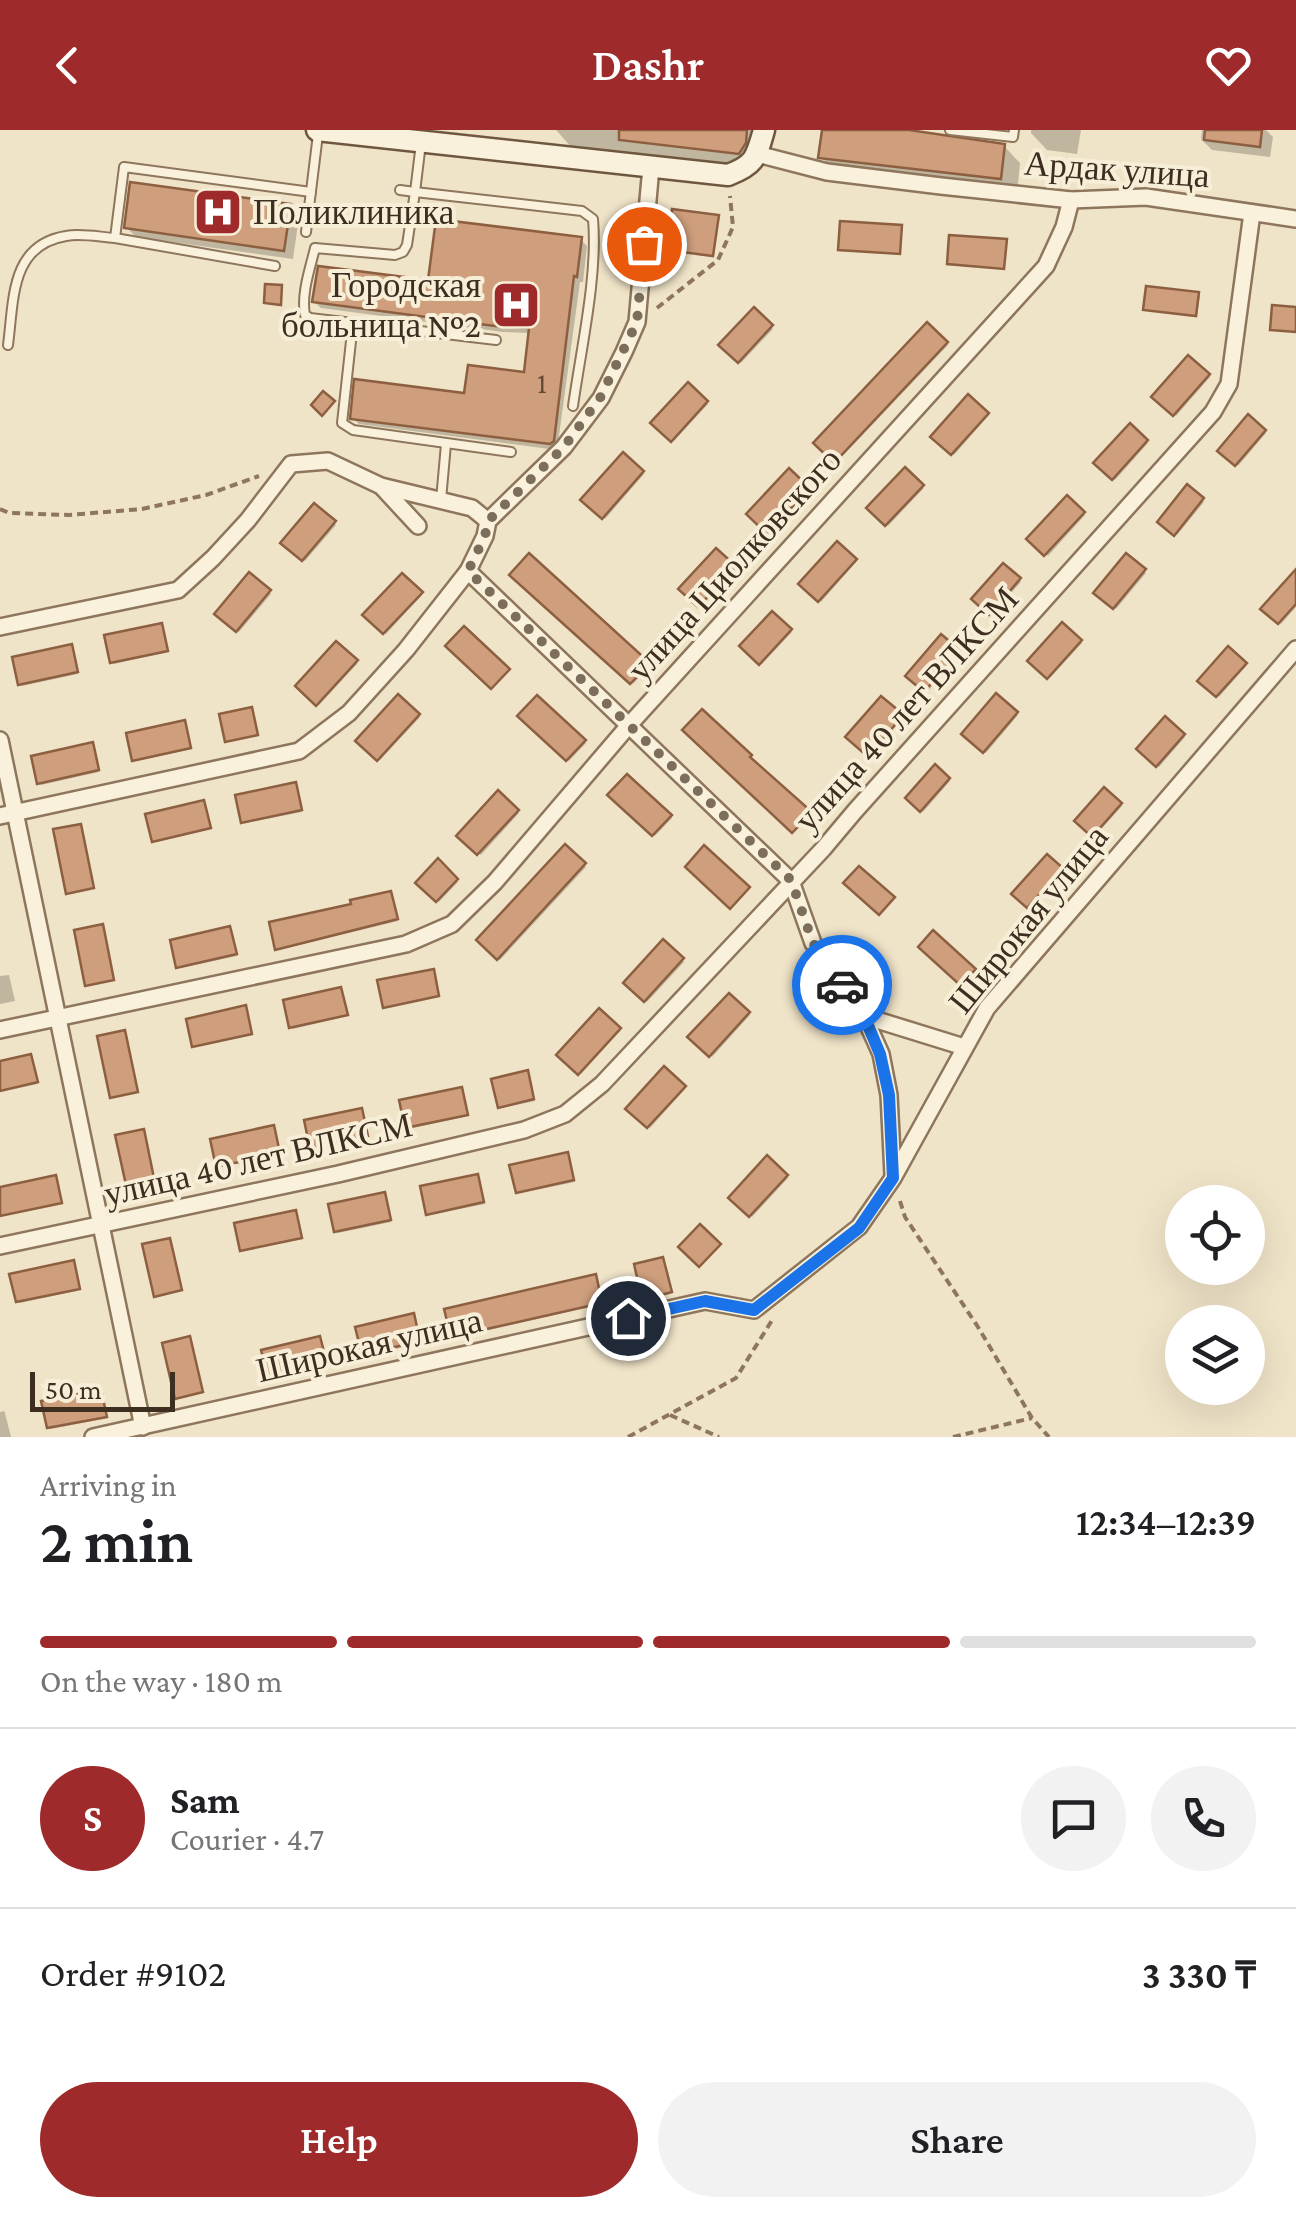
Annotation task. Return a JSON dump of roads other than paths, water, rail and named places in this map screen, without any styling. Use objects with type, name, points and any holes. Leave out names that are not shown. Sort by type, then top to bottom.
[{"type":"street","points":[[318,130],[728,175],[749,168],[764,130]]},
{"type":"street","name":"Ардак улица","points":[[757,154],[827,172],[1071,200],[1146,197],[1296,219]]},
{"type":"street","points":[[8,815],[299,751],[349,712],[406,650],[468,571],[488,521],[564,447],[600,398],[637,322],[651,166]]},
{"type":"street","name":"улица Циолковского","points":[[0,1030],[406,944],[452,924],[495,882],[630,724],[1046,266],[1064,227],[1071,200]]},
{"type":"street","name":"улица 40 лет ВЛКСМ","points":[[0,1246],[338,1174],[524,1130],[566,1114],[602,1084],[823,849],[1213,412],[1230,384],[1252,213]]},
{"type":"street","points":[[0,627],[178,590],[248,520],[292,464],[328,461],[381,486],[472,508],[488,521]]},
{"type":"street","points":[[381,486],[418,526]]},
{"type":"street","points":[[468,571],[791,880],[813,943],[864,1016],[880,1054],[889,1095],[893,1178]]},
{"type":"street","name":"Широкая улица","points":[[93,1437],[705,1301],[754,1310],[859,1228],[893,1178],[987,1008],[1296,648]]},
{"type":"street","points":[[0,740],[8,815],[57,1018],[142,1426]]},
{"type":"street","points":[[864,1016],[964,1046]]},
{"type":"lane","points":[[306,232],[318,130]]},
{"type":"lane","points":[[950,130],[1013,137],[1014,130]]},
{"type":"lane","points":[[421,143],[404,252],[395,255],[314,248],[303,310],[305,315],[496,340]]},
{"type":"lane","points":[[114,238],[124,167],[310,192]]},
{"type":"lane","points":[[400,190],[582,211],[593,219],[591,278],[573,406]]},
{"type":"lane","points":[[8,345],[18,273],[37,245],[68,236],[114,238],[275,266]]},
{"type":"lane","points":[[353,322],[342,423],[353,430],[510,452]]},
{"type":"lane","points":[[441,500],[446,444]]},
{"type":"place","name":"Поликлиника","points":[[218,212]]},
{"type":"place","name":"Городская больница №2","points":[[516,305]]}]
